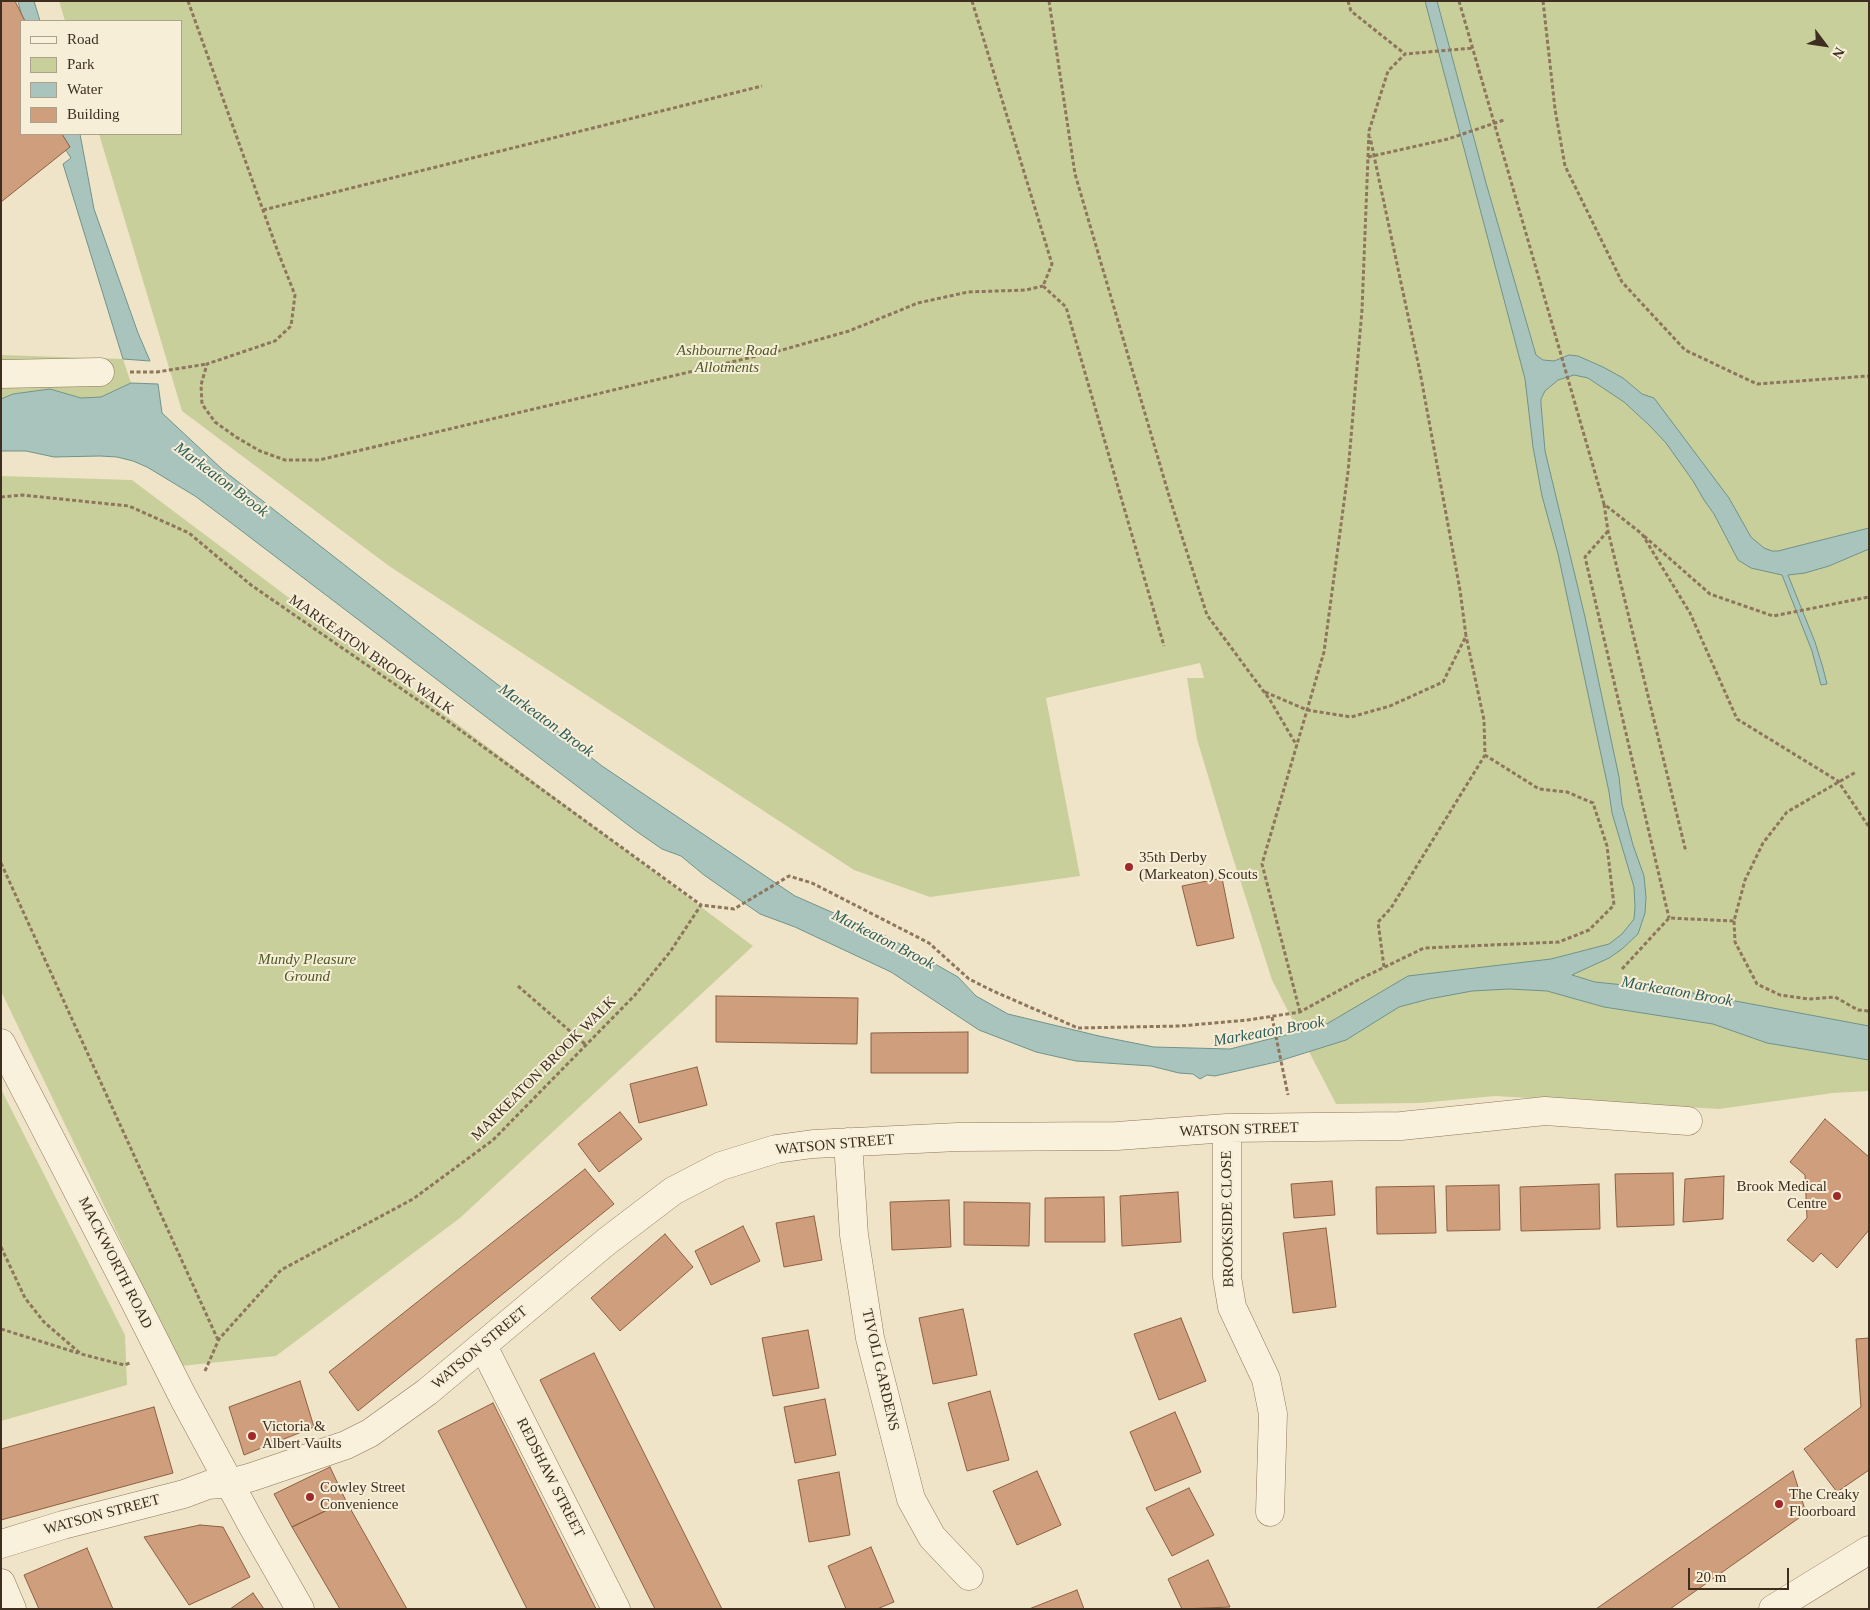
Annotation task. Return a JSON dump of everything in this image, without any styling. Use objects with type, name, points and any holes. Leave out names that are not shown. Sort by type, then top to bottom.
[{"type":"street","points":[[1,374],[100,372]]},
{"type":"street","name":"MACKWORTH ROAD","points":[[1,1043],[183,1397],[300,1609]]},
{"type":"street","name":"WATSON STREET","points":[[1,1544],[184,1494],[208,1485],[230,1483],[291,1465],[346,1445],[362,1437],[427,1392],[640,1214],[673,1191],[721,1166],[776,1149],[848,1142],[958,1137],[1117,1136],[1227,1128],[1401,1126],[1545,1111],[1688,1122]]},
{"type":"street","name":"BROOKSIDE CLOSE","points":[[1227,1128],[1227,1276],[1232,1307],[1266,1379],[1273,1414],[1270,1512]]},
{"type":"street","name":"TIVOLI GARDENS","points":[[848,1142],[854,1235],[870,1338],[911,1499],[932,1537],[969,1576]]},
{"type":"street","name":"REDSHAW STREET","points":[[483,1346],[616,1609]]},
{"type":"street","points":[[1773,1609],[1869,1550]]},
{"type":"street","points":[[1,1583],[12,1609]]},
{"type":"path","points":[[100,372],[157,372],[206,364],[275,341],[291,326],[295,295],[188,1]]},
{"type":"path","points":[[972,1],[1052,264],[1042,286]]},
{"type":"path","points":[[1049,1],[1076,174],[1172,508],[1207,615],[1265,692],[1297,746]]},
{"type":"path","points":[[1348,1],[1351,11],[1405,54]]},
{"type":"path","points":[[1459,1],[1604,504],[1608,531],[1686,852]]},
{"type":"path","points":[[1544,1],[1555,109],[1565,166],[1622,282],[1685,350],[1757,384],[1869,376]]},
{"type":"path","points":[[1300,1012],[1262,864],[1324,652],[1348,472],[1362,310],[1369,131],[1388,71],[1405,54],[1473,48]]},
{"type":"path","points":[[263,210],[762,86]]},
{"type":"path","points":[[1368,157],[1448,139],[1504,120]]},
{"type":"path","points":[[1369,131],[1424,392],[1460,590],[1466,636],[1484,720],[1485,755],[1391,908],[1378,922],[1384,968]]},
{"type":"path","points":[[206,364],[201,385],[202,404],[216,422],[236,437],[260,451],[285,460],[319,460],[782,350],[849,332],[918,303],[968,292],[1026,290],[1042,286]]},
{"type":"path","points":[[1042,286],[1066,307],[1164,646]]},
{"type":"path","name":"MARKEATON BROOK WALK","points":[[1,497],[22,495],[129,506],[190,533],[251,584],[438,714],[701,904],[734,909],[789,876],[812,882],[929,943],[970,979],[1078,1028],[1180,1026],[1272,1017],[1300,1012],[1424,948],[1559,942],[1589,930],[1614,905],[1607,846],[1592,803],[1567,792],[1539,789],[1485,755]]},
{"type":"path","points":[[1604,504],[1642,534],[1710,594],[1773,616],[1869,597]]},
{"type":"path","points":[[1608,531],[1585,557],[1669,918]]},
{"type":"path","points":[[1642,534],[1690,613],[1737,719],[1838,781],[1869,827]]},
{"type":"path","points":[[1265,692],[1307,710],[1350,717],[1390,706],[1443,682],[1466,636]]},
{"type":"path","points":[[1856,772],[1787,812],[1763,843],[1745,880],[1734,921],[1735,942],[1757,984],[1780,995],[1809,999],[1836,997],[1858,1010],[1869,1011]]},
{"type":"path","points":[[1,863],[218,1340]]},
{"type":"path","name":"MARKEATON BROOK WALK","points":[[183,1397],[198,1387],[218,1340],[281,1270],[413,1198],[493,1140],[635,995],[670,952],[701,904]]},
{"type":"path","points":[[1622,969],[1669,918],[1734,921]]},
{"type":"path","points":[[518,986],[586,1045]]},
{"type":"path","points":[[1272,1017],[1294,1128]]},
{"type":"path","points":[[1,1247],[25,1298],[44,1322],[81,1354]]},
{"type":"path","points":[[1,1329],[81,1354],[124,1365],[160,1352]]},
{"type":"green space","name":"Ashbourne Road Allotments","points":[[59,1],[1869,1],[1869,1091],[1833,1093],[1719,1109],[1495,1096],[1420,1103],[1336,1104],[1272,980],[1226,836],[1197,739],[1187,678],[1204,678],[1200,663],[1046,698],[1080,876],[930,897],[854,870],[389,566],[182,411],[99,135],[182,135],[182,20],[65,20]]},
{"type":"green space","points":[[1,355],[123,359],[131,383],[101,397],[81,398],[50,389],[13,394],[1,399]]},
{"type":"green space","name":"Mundy Pleasure Ground","points":[[1,476],[132,480],[753,946],[460,1218],[276,1356],[181,1366],[1,991]]},
{"type":"green space","points":[[1,1089],[125,1335],[127,1385],[1,1421]]},
{"type":"water","points":[[18,1],[34,1],[40,20],[23,20]]},
{"type":"water","name":"Markeaton Brook","points":[[1425,1],[1437,1],[1486,183],[1536,355],[1543,360],[1554,361],[1569,355],[1578,356],[1623,378],[1642,394],[1654,398],[1729,498],[1751,537],[1764,548],[1778,551],[1869,528],[1869,549],[1829,566],[1805,573],[1788,575],[1815,642],[1823,668],[1827,684],[1821,685],[1812,651],[1782,575],[1751,568],[1738,560],[1714,514],[1666,443],[1624,402],[1588,378],[1574,375],[1558,380],[1545,391],[1541,404],[1545,451],[1585,617],[1619,777],[1622,804],[1644,876],[1646,897],[1645,913],[1638,934],[1609,958],[1572,975],[1595,982],[1682,991],[1869,1026],[1869,1060],[1767,1043],[1713,1024],[1604,1007],[1547,991],[1509,989],[1472,991],[1399,1007],[1346,1040],[1276,1062],[1215,1076],[1207,1075],[1200,1079],[1193,1074],[1179,1073],[1151,1066],[1076,1061],[1036,1052],[979,1030],[891,972],[795,927],[760,914],[704,875],[681,856],[662,849],[636,831],[226,519],[195,496],[147,467],[117,457],[54,457],[26,451],[1,451],[1,399],[13,394],[50,389],[81,398],[101,397],[131,383],[158,384],[162,413],[223,470],[602,766],[795,896],[884,935],[958,977],[976,996],[1008,1014],[1154,1047],[1230,1049],[1325,1025],[1408,976],[1551,959],[1609,944],[1622,934],[1634,919],[1634,887],[1612,813],[1558,554],[1542,496],[1533,447],[1525,379]]},
{"type":"water","points":[[58,135],[80,135],[94,209],[138,333],[150,361],[123,359],[63,164],[71,158],[59,140]]},
{"type":"building","points":[[1,1],[15,1],[24,20],[20,20],[20,135],[63,135],[70,147],[1,202]]},
{"type":"building","points":[[1222,878],[1234,938],[1197,946],[1182,886]]},
{"type":"building","points":[[716,996],[858,998],[857,1044],[716,1042]]},
{"type":"building","points":[[968,1032],[968,1073],[871,1073],[871,1033]]},
{"type":"building","points":[[697,1067],[707,1105],[639,1123],[630,1084]]},
{"type":"building","points":[[620,1112],[642,1139],[599,1172],[578,1144]]},
{"type":"building","name":"Brook Medical Centre","points":[[1825,1119],[1869,1157],[1869,1230],[1837,1268],[1821,1253],[1813,1262],[1787,1240],[1807,1218],[1805,1175],[1790,1162]]},
{"type":"building","points":[[585,1169],[614,1204],[358,1411],[329,1372]]},
{"type":"building","points":[[1673,1173],[1674,1225],[1617,1227],[1615,1174]]},
{"type":"building","points":[[1724,1176],[1723,1219],[1683,1222],[1685,1179]]},
{"type":"building","points":[[1332,1181],[1335,1215],[1294,1218],[1291,1184]]},
{"type":"building","points":[[1599,1184],[1600,1229],[1521,1231],[1520,1187]]},
{"type":"building","points":[[1499,1185],[1500,1230],[1447,1231],[1446,1186]]},
{"type":"building","points":[[1434,1186],[1436,1233],[1377,1234],[1376,1187]]},
{"type":"building","points":[[1178,1192],[1181,1242],[1122,1246],[1120,1196]]},
{"type":"building","points":[[1104,1197],[1105,1242],[1045,1242],[1045,1198]]},
{"type":"building","points":[[949,1200],[951,1247],[892,1250],[890,1202]]},
{"type":"building","points":[[964,1202],[1030,1203],[1029,1246],[964,1245]]},
{"type":"building","points":[[814,1216],[822,1260],[784,1267],[776,1223]]},
{"type":"building","points":[[743,1226],[760,1261],[711,1285],[695,1251]]},
{"type":"building","points":[[1326,1228],[1336,1307],[1293,1313],[1283,1233]]},
{"type":"building","points":[[665,1234],[693,1267],[620,1331],[591,1298]]},
{"type":"building","points":[[963,1309],[977,1375],[933,1384],[919,1318]]},
{"type":"building","points":[[1181,1318],[1206,1381],[1159,1400],[1134,1334]]},
{"type":"building","points":[[808,1330],[819,1388],[773,1396],[762,1338]]},
{"type":"building","points":[[1869,1338],[1869,1470],[1837,1492],[1804,1449],[1861,1407],[1856,1339]]},
{"type":"building","points":[[594,1353],[722,1609],[655,1609],[540,1380]]},
{"type":"building","points":[[300,1381],[314,1427],[244,1455],[229,1407]]},
{"type":"building","points":[[990,1391],[1009,1460],[967,1471],[948,1403]]},
{"type":"building","points":[[825,1399],[836,1455],[795,1463],[784,1407]]},
{"type":"building","points":[[493,1403],[596,1609],[527,1609],[438,1431]]},
{"type":"building","points":[[154,1407],[173,1473],[1,1520],[1,1449]]},
{"type":"building","points":[[1175,1412],[1201,1472],[1155,1491],[1130,1432]]},
{"type":"building","name":"Cowley Street Convenience","points":[[330,1467],[346,1501],[292,1527],[274,1494]]},
{"type":"building","points":[[1037,1471],[1061,1525],[1017,1545],[993,1491]]},
{"type":"building","points":[[1793,1471],[1806,1513],[1670,1609],[1596,1609]]},
{"type":"building","points":[[839,1472],[850,1535],[809,1542],[798,1480]]},
{"type":"building","points":[[1189,1488],[1214,1535],[1172,1556],[1146,1508]]},
{"type":"building","points":[[346,1501],[407,1609],[340,1609],[292,1527]]},
{"type":"building","points":[[200,1525],[223,1527],[250,1577],[189,1605],[144,1537]]},
{"type":"building","points":[[871,1547],[894,1602],[877,1609],[846,1609],[828,1566]]},
{"type":"building","points":[[87,1548],[113,1609],[39,1609],[24,1575]]},
{"type":"building","points":[[1208,1560],[1230,1607],[1182,1609],[1168,1579]]},
{"type":"building","points":[[1077,1590],[1084,1609],[1029,1609]]},
{"type":"building","points":[[253,1593],[264,1609],[230,1609]]},
{"type":"place","name":"35th Derby (Markeaton) Scouts","points":[[1129,867]]},
{"type":"place","name":"Brook Medical Centre","points":[[1837,1196]]},
{"type":"place","name":"Victoria & Albert Vaults","points":[[252,1436]]},
{"type":"place","name":"Cowley Street Convenience","points":[[310,1497]]},
{"type":"place","name":"The Creaky Floorboard","points":[[1779,1504]]}]
